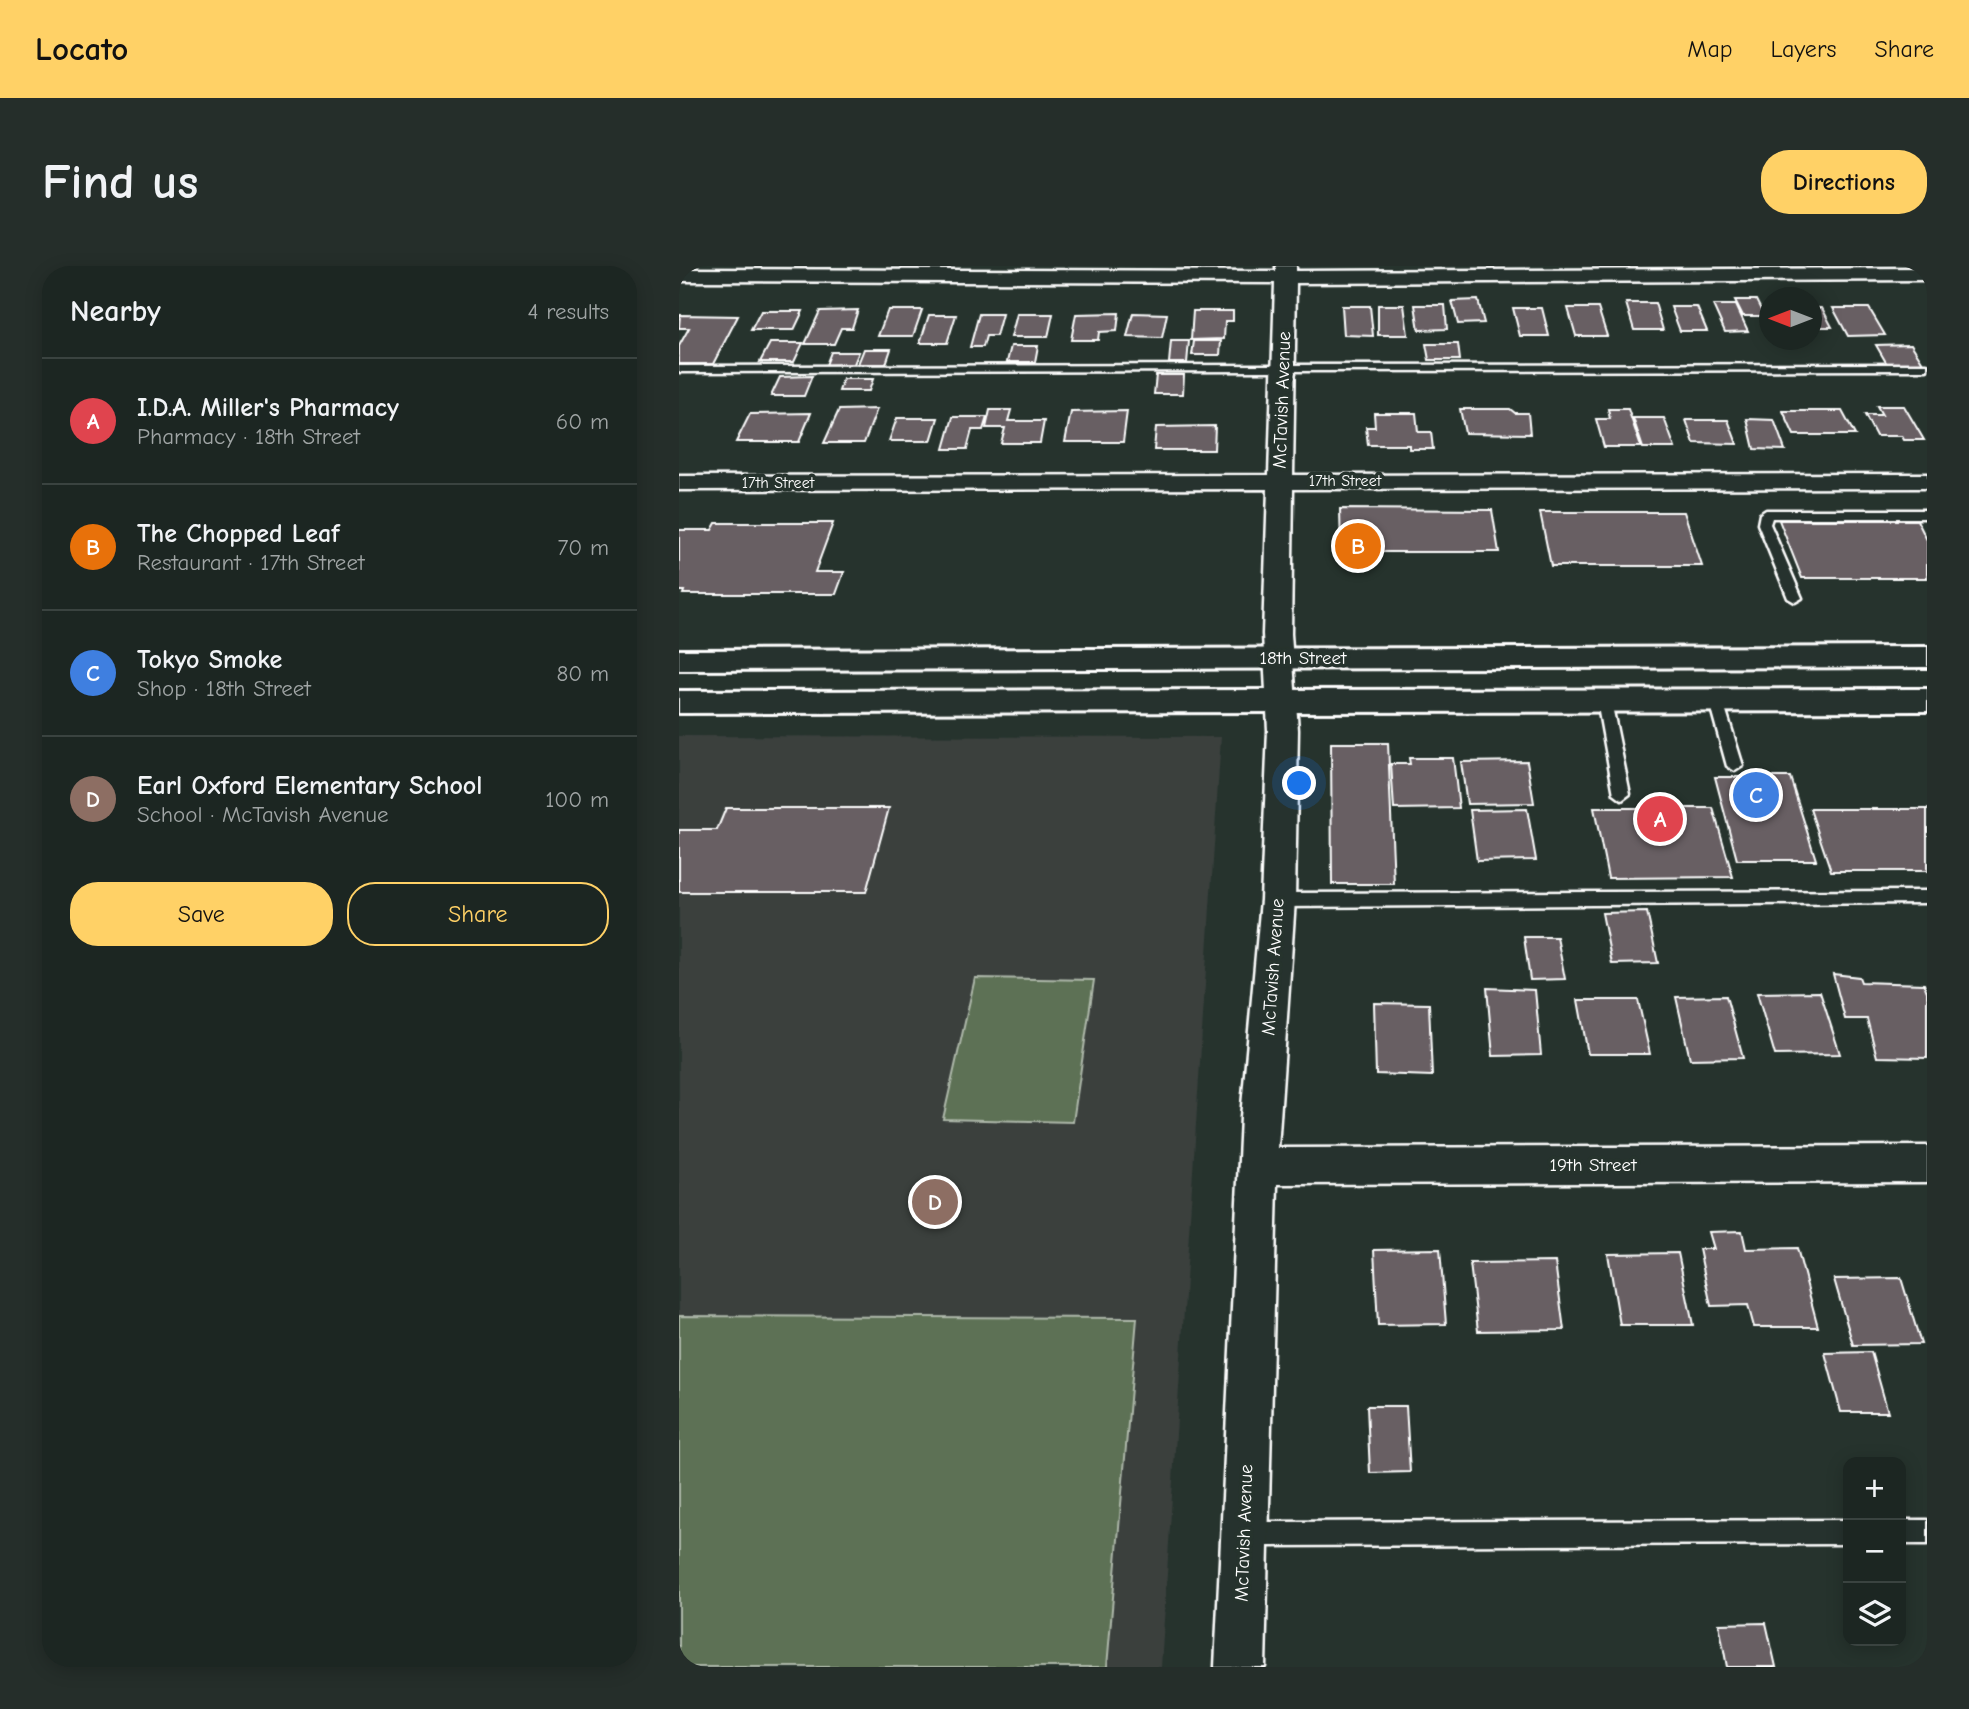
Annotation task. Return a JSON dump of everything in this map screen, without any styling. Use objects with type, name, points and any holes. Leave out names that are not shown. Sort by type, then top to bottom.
[{"type":"main road","points":[[679,644],[785,660]]},
{"type":"main road","name":"18th Street","points":[[679,660],[1927,657]]},
{"type":"main road","points":[[679,702],[1927,700]]},
{"type":"main road","points":[[679,718],[768,702]]},
{"type":"street","points":[[679,275],[1286,272],[1921,276]]},
{"type":"street","name":"McTavish Avenue","points":[[1240,1667],[1259,1166],[1278,900],[1282,702],[1277,634],[1286,272]]},
{"type":"street","name":"17th Street","points":[[679,484],[1927,481]]},
{"type":"street","name":"19th Street","points":[[1259,1166],[1927,1164]]},
{"type":"lane","points":[[679,369],[1927,367]]},
{"type":"lane","points":[[1795,598],[1764,524],[1766,514],[1927,514]]},
{"type":"lane","points":[[1604,701],[1622,794]]},
{"type":"lane","points":[[1716,701],[1735,766]]},
{"type":"lane","points":[[1278,900],[1927,897]]},
{"type":"lane","points":[[1243,1534],[1843,1532]]},
{"type":"lane","points":[[1906,1532],[1927,1532]]},
{"type":"shaded area","points":[[679,736],[1221,737],[1161,1667],[679,1667]]},
{"type":"green space","points":[[975,978],[1094,980],[1073,1122],[943,1119]]},
{"type":"green space","points":[[679,1316],[1137,1318],[1107,1667],[679,1667]]},
{"type":"building","points":[[1478,300],[1484,323],[1458,324],[1452,301]]},
{"type":"building","points":[[1735,300],[1756,300],[1759,316],[1743,316]]},
{"type":"building","points":[[1626,303],[1655,303],[1663,330],[1634,330]]},
{"type":"building","points":[[1378,305],[1404,305],[1408,335],[1378,335]]},
{"type":"building","points":[[1415,305],[1445,305],[1447,329],[1419,330]]},
{"type":"building","points":[[1713,305],[1736,305],[1748,331],[1725,332]]},
{"type":"building","points":[[1342,306],[1370,306],[1373,336],[1344,335]]},
{"type":"building","points":[[1671,307],[1697,307],[1707,331],[1680,331]]},
{"type":"building","points":[[1513,308],[1542,308],[1549,336],[1520,336]]},
{"type":"building","points":[[1568,308],[1598,308],[1607,336],[1576,336]]},
{"type":"building","points":[[1822,308],[1832,327],[1822,327]]},
{"type":"building","points":[[1833,308],[1869,308],[1885,335],[1848,336]]},
{"type":"building","points":[[858,310],[852,328],[841,328],[834,344],[805,344],[820,311]]},
{"type":"building","points":[[888,310],[922,310],[913,336],[878,336]]},
{"type":"building","points":[[761,311],[803,311],[794,330],[751,330]]},
{"type":"building","points":[[1193,311],[1233,311],[1233,321],[1225,321],[1224,339],[1191,340]]},
{"type":"building","points":[[1119,313],[1117,331],[1099,332],[1098,340],[1071,340],[1076,314]]},
{"type":"building","points":[[1133,313],[1167,314],[1162,338],[1127,337]]},
{"type":"building","points":[[979,314],[1002,314],[996,336],[986,336],[983,347],[970,347]]},
{"type":"building","points":[[1017,314],[1053,314],[1048,337],[1011,337]]},
{"type":"building","points":[[680,315],[738,316],[713,364],[679,364],[679,346],[689,328],[679,328]]},
{"type":"building","points":[[929,315],[956,315],[947,343],[920,343]]},
{"type":"building","points":[[1171,341],[1189,341],[1187,363],[1169,363]]},
{"type":"building","points":[[1194,341],[1221,341],[1220,355],[1192,355]]},
{"type":"building","points":[[770,343],[803,343],[794,362],[760,362]]},
{"type":"building","points":[[1426,344],[1458,344],[1460,360],[1429,360]]},
{"type":"building","points":[[1911,344],[1923,363],[1887,364],[1876,345]]},
{"type":"building","points":[[1011,346],[1038,346],[1035,362],[1007,362]]},
{"type":"building","points":[[864,349],[891,349],[886,364],[858,364]]},
{"type":"building","points":[[831,352],[859,352],[854,364],[826,365]]},
{"type":"building","points":[[1156,375],[1184,375],[1183,394],[1154,394]]},
{"type":"building","points":[[812,376],[804,396],[771,396],[780,377]]},
{"type":"building","points":[[843,379],[873,379],[869,391],[839,391]]},
{"type":"building","points":[[1877,406],[1904,406],[1924,440],[1904,440],[1902,436],[1876,436],[1865,415],[1882,415]]},
{"type":"building","points":[[877,409],[864,443],[824,443],[839,410]]},
{"type":"building","points":[[1460,409],[1510,409],[1515,413],[1528,413],[1530,434],[1465,433]]},
{"type":"building","points":[[1608,409],[1628,409],[1641,447],[1604,447],[1596,419],[1610,419]]},
{"type":"building","points":[[990,410],[1011,410],[1008,421],[1044,421],[1040,443],[1001,443],[1005,428],[986,428]]},
{"type":"building","points":[[1127,411],[1123,442],[1065,442],[1071,412]]},
{"type":"building","points":[[1783,411],[1842,411],[1855,435],[1794,435]]},
{"type":"building","points":[[811,413],[799,442],[736,442],[750,414]]},
{"type":"building","points":[[1374,413],[1416,413],[1418,432],[1431,432],[1433,449],[1409,449],[1409,445],[1368,445],[1366,427],[1375,427]]},
{"type":"building","points":[[953,417],[987,417],[983,430],[972,430],[967,449],[944,449]]},
{"type":"building","points":[[897,418],[938,418],[931,441],[889,441]]},
{"type":"building","points":[[1633,418],[1664,418],[1675,448],[1643,448]]},
{"type":"building","points":[[1747,419],[1774,420],[1785,450],[1754,449]]},
{"type":"building","points":[[1686,420],[1728,420],[1737,444],[1694,443]]},
{"type":"building","points":[[1215,426],[1214,450],[1154,450],[1156,427]]},
{"type":"building","points":[[1340,509],[1492,510],[1499,552],[1341,552]]},
{"type":"building","points":[[1540,512],[1684,512],[1702,566],[1551,566]]},
{"type":"building","points":[[1779,520],[1917,520],[1927,540],[1927,578],[1802,578]]},
{"type":"building","points":[[716,523],[833,523],[815,572],[844,572],[836,594],[683,594],[684,591],[679,591],[679,530],[712,530]]},
{"type":"building","points":[[1331,743],[1388,743],[1394,884],[1332,884]]},
{"type":"building","points":[[1409,758],[1453,758],[1459,808],[1394,809],[1391,764],[1410,764]]},
{"type":"building","points":[[1527,761],[1534,803],[1467,804],[1461,762]]},
{"type":"building","points":[[1715,777],[1790,777],[1816,860],[1737,860]]},
{"type":"building","points":[[726,808],[889,808],[866,892],[679,892],[679,830],[717,830]]},
{"type":"building","points":[[1594,808],[1713,808],[1733,877],[1608,878]]},
{"type":"building","points":[[1527,809],[1536,860],[1477,861],[1470,810]]},
{"type":"building","points":[[1810,809],[1927,809],[1927,871],[1831,871]]},
{"type":"building","points":[[1647,912],[1658,963],[1612,964],[1602,913]]},
{"type":"building","points":[[1524,937],[1557,937],[1565,979],[1530,980]]},
{"type":"building","points":[[1833,974],[1859,977],[1861,982],[1924,984],[1927,992],[1927,1058],[1877,1057],[1867,1019],[1845,1019]]},
{"type":"building","points":[[1487,988],[1535,990],[1541,1055],[1493,1056]]},
{"type":"building","points":[[1820,992],[1840,1054],[1775,1055],[1757,993]]},
{"type":"building","points":[[1726,996],[1743,1058],[1690,1059],[1676,997]]},
{"type":"building","points":[[1578,1000],[1638,1000],[1650,1054],[1588,1054]]},
{"type":"building","points":[[1374,1003],[1429,1004],[1432,1076],[1376,1074]]},
{"type":"building","points":[[1742,1231],[1746,1249],[1797,1248],[1818,1327],[1754,1327],[1748,1305],[1711,1306],[1699,1249],[1714,1249],[1709,1232]]},
{"type":"building","points":[[1440,1249],[1446,1324],[1378,1325],[1374,1250]]},
{"type":"building","points":[[1678,1253],[1693,1325],[1620,1325],[1608,1254]]},
{"type":"building","points":[[1555,1262],[1564,1330],[1478,1331],[1470,1263]]},
{"type":"building","points":[[1901,1278],[1921,1344],[1853,1345],[1834,1279]]},
{"type":"building","points":[[1871,1352],[1888,1412],[1841,1412],[1825,1353]]},
{"type":"building","points":[[1367,1406],[1406,1406],[1410,1472],[1370,1473]]},
{"type":"building","points":[[1766,1623],[1776,1667],[1727,1667],[1719,1624]]},
{"type":"place","name":"The Chopped Leaf","points":[[1358,546]]},
{"type":"place","name":"Tokyo Smoke","points":[[1756,795]]},
{"type":"place","name":"I.D.A. Miller's Pharmacy","points":[[1660,819]]},
{"type":"place","name":"Earl Oxford Elementary School","points":[[935,1202]]}]
